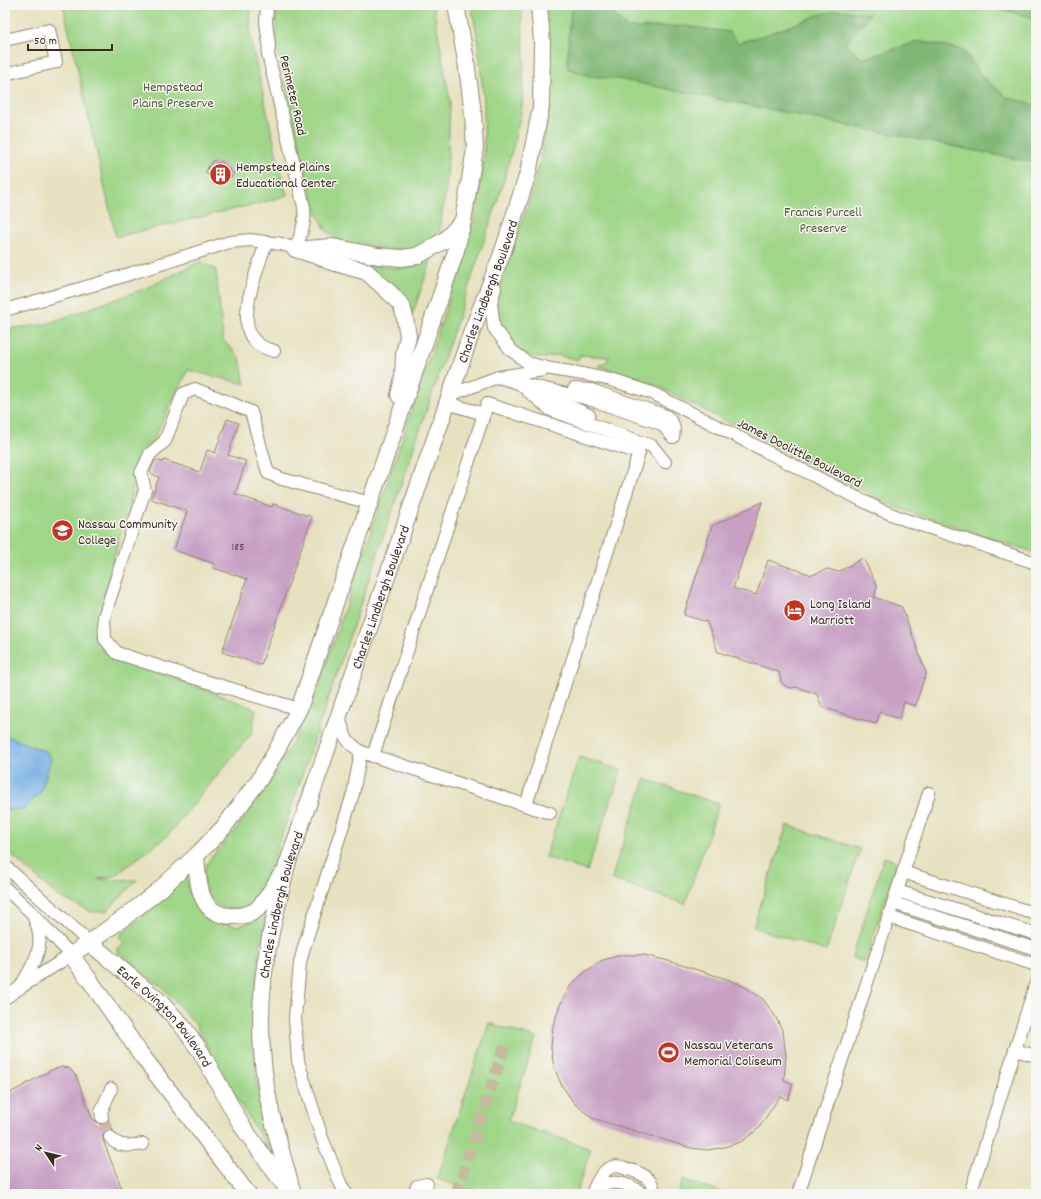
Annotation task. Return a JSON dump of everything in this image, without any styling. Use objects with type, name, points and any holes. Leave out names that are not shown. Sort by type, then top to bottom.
[{"type":"main road","points":[[248,1194],[140,1054],[71,955],[90,943],[158,891],[196,856],[223,828],[259,780],[299,709],[456,254],[475,149],[473,113],[456,5]]},
{"type":"main road","name":"Charles Lindbergh Boulevard","points":[[292,1194],[266,1087],[261,1037],[264,973],[270,937],[288,865],[475,324],[503,251],[528,173],[541,107],[542,42],[539,5]]},
{"type":"main road","points":[[296,249],[333,247],[378,256],[402,258],[417,256],[440,244],[463,221]]},
{"type":"main road","points":[[296,249],[329,261],[367,272],[402,306],[408,336],[404,354],[402,378],[394,413],[390,445]]},
{"type":"main road","points":[[196,856],[199,886],[202,898],[209,907],[218,913],[228,916],[242,916],[256,910],[288,865]]},
{"type":"main road","name":"Earle Ovington Boulevard","points":[[90,943],[158,1000],[181,1024],[201,1052],[242,1126],[292,1194]]},
{"type":"street","name":"Perimeter Road","points":[[267,5],[266,22],[269,46],[268,54],[301,191],[296,249]]},
{"type":"street","points":[[5,40],[49,30],[56,62],[5,74]]},
{"type":"street","points":[[5,310],[107,281],[230,242],[250,240],[282,244],[296,249]]},
{"type":"street","points":[[266,242],[247,304],[246,324],[251,336],[256,342],[263,347],[274,351]]},
{"type":"street","name":"James Doolittle Boulevard","points":[[503,251],[491,303],[494,328],[511,350],[528,363],[551,369],[611,380],[652,394],[881,510],[906,520],[1036,563]]},
{"type":"street","name":"James Doolittle Boulevard","points":[[449,399],[498,377],[551,369]]},
{"type":"street","points":[[498,377],[659,431],[669,450]]},
{"type":"street","points":[[519,383],[591,390],[666,416],[672,422],[674,428],[669,450]]},
{"type":"street","points":[[519,383],[551,410],[652,446],[669,450]]},
{"type":"street","points":[[299,709],[117,653],[105,639],[104,617],[145,490],[141,473],[150,454],[165,441],[183,394],[195,389],[251,412],[268,473],[282,479],[370,502]]},
{"type":"street","points":[[449,399],[484,414]]},
{"type":"street","points":[[373,756],[487,404],[639,453],[526,805]]},
{"type":"street","points":[[338,718],[346,738],[361,752],[550,813]]},
{"type":"street","points":[[347,1194],[341,1185],[322,1138],[300,1067],[295,1018],[300,963],[353,794],[361,752]]},
{"type":"street","points":[[798,1194],[929,793]]},
{"type":"street","name":"Earle Ovington Boulevard","points":[[5,866],[90,943]]},
{"type":"street","points":[[903,872],[1036,914]]},
{"type":"street","points":[[5,888],[32,913],[71,955],[5,998]]},
{"type":"street","points":[[893,904],[1036,934]]},
{"type":"street","points":[[893,904],[1036,942]]},
{"type":"street","points":[[893,904],[1036,949]]},
{"type":"street","points":[[893,904],[1036,957]]},
{"type":"street","points":[[893,904],[1036,965]]},
{"type":"street","points":[[21,987],[35,963],[39,950],[40,936],[32,913]]},
{"type":"street","points":[[970,1194],[1036,986]]},
{"type":"street","points":[[1015,1050],[1036,1056]]},
{"type":"street","points":[[102,1117],[101,1112],[111,1089]]},
{"type":"street","points":[[110,1137],[112,1141],[119,1144],[129,1146],[143,1144]]},
{"type":"street","points":[[592,1194],[604,1173],[617,1166],[632,1170],[645,1176],[651,1181],[654,1194]]},
{"type":"street","points":[[592,1194],[601,1186],[615,1183],[630,1186],[642,1194]]},
{"type":"street","points":[[414,1194],[417,1186],[427,1184]]},
{"type":"green space","name":"Hempstead Plains Preserve","points":[[63,5],[251,5],[250,36],[287,195],[269,201],[116,237]]},
{"type":"green space","points":[[275,5],[433,5],[450,102],[447,182],[439,232],[432,244],[416,252],[352,246],[338,240],[326,230],[315,210],[278,54]]},
{"type":"green space","points":[[471,5],[521,5],[524,56],[522,107],[513,147],[502,187],[474,271],[263,890],[258,897],[246,907],[237,909],[224,908],[213,902],[206,892],[204,886],[204,870],[212,856],[227,841],[239,825],[281,763],[297,734],[318,688],[463,258],[475,213],[484,163],[484,100],[477,34]]},
{"type":"green space","name":"Francis Purcell Preserve","points":[[544,5],[1036,5],[1036,553],[895,507],[659,387],[598,366],[606,362],[609,357],[579,355],[580,357],[578,360],[557,355],[545,358],[531,356],[519,351],[497,324],[503,314],[497,311],[495,300],[528,204],[539,166],[545,132],[549,91]]},
{"type":"green space","points":[[571,5],[605,5],[628,28],[685,26],[729,32],[738,43],[777,31],[818,15],[839,10],[870,14],[845,44],[862,59],[920,41],[964,50],[980,75],[1007,97],[1036,105],[1036,163],[618,79],[589,76],[567,68]]},
{"type":"green space","points":[[994,5],[1036,5],[1036,19],[1001,9]]},
{"type":"green space","points":[[432,258],[410,321],[357,262],[394,268],[412,267]]},
{"type":"green space","points":[[201,261],[216,270],[223,340],[240,358],[245,384],[188,370],[138,470],[105,591],[102,651],[256,709],[252,733],[168,835],[116,875],[98,879],[137,880],[107,911],[92,912],[57,896],[5,849],[5,343],[10,336],[12,328],[43,325],[147,288]]},
{"type":"green space","points":[[579,757],[621,770],[587,871],[545,857]]},
{"type":"green space","points":[[645,779],[719,804],[685,904],[611,879]]},
{"type":"green space","points":[[787,825],[860,849],[826,951],[753,927]]},
{"type":"green space","points":[[884,857],[898,862],[865,962],[852,958]]},
{"type":"green space","points":[[187,873],[189,893],[199,910],[215,921],[238,926],[257,920],[269,907],[260,946],[253,1010],[257,1083],[273,1153],[267,1147],[221,1073],[194,1022],[164,989],[116,950],[124,944],[119,936],[155,907]]},
{"type":"green space","points":[[489,1023],[536,1038],[508,1121],[591,1149],[576,1194],[481,1194],[437,1179]]},
{"type":"green space","points":[[683,1180],[727,1194],[678,1194]]},
{"type":"water","points":[[5,735],[47,752],[51,759],[41,792],[25,809],[5,810]]},
{"type":"building","name":"Hempstead Plains Educational Center","points":[[214,160],[218,164],[221,161],[234,174],[226,182],[223,179],[218,184],[205,172]]},
{"type":"building","points":[[227,419],[239,423],[228,455],[246,461],[235,494],[272,507],[273,504],[312,517],[261,665],[222,652],[247,579],[214,568],[215,564],[174,550],[187,511],[151,499],[159,477],[152,474],[150,471],[155,461],[157,460],[163,462],[164,460],[200,472],[207,450],[215,453]]},
{"type":"building","name":"Long Island Marriott","points":[[762,502],[733,588],[756,595],[768,560],[812,575],[828,569],[838,572],[863,558],[877,586],[874,597],[902,607],[926,673],[915,706],[904,702],[899,719],[880,712],[876,724],[822,707],[817,694],[796,687],[791,688],[785,686],[781,681],[779,672],[718,652],[707,622],[684,615],[712,526]]},
{"type":"building","name":"Nassau Veterans Memorial Coliseum","points":[[622,955],[644,955],[730,980],[747,988],[763,999],[775,1016],[783,1032],[786,1056],[784,1080],[793,1084],[788,1100],[780,1096],[758,1129],[741,1142],[721,1148],[707,1150],[691,1148],[592,1118],[574,1103],[562,1086],[554,1067],[551,1048],[553,1026],[560,1005],[571,985],[585,972],[603,960]]},
{"type":"building","points":[[62,1067],[69,1068],[76,1076],[93,1120],[99,1124],[103,1124],[107,1123],[109,1120],[113,1130],[105,1132],[103,1135],[103,1140],[124,1194],[19,1194],[10,1191],[8,1183],[5,1182],[5,1096],[51,1070]]},
{"type":"tunnel","points":[[456,1194],[505,1045]]},
{"type":"tunnel","points":[[102,1117],[110,1137]]},
{"type":"place","name":"Hempstead Plains Educational Center","points":[[221,174]]},
{"type":"place","name":"Nassau Community College","points":[[63,531]]},
{"type":"place","name":"Long Island Marriott","points":[[794,611]]},
{"type":"place","name":"Nassau Veterans Memorial Coliseum","points":[[669,1052]]}]
